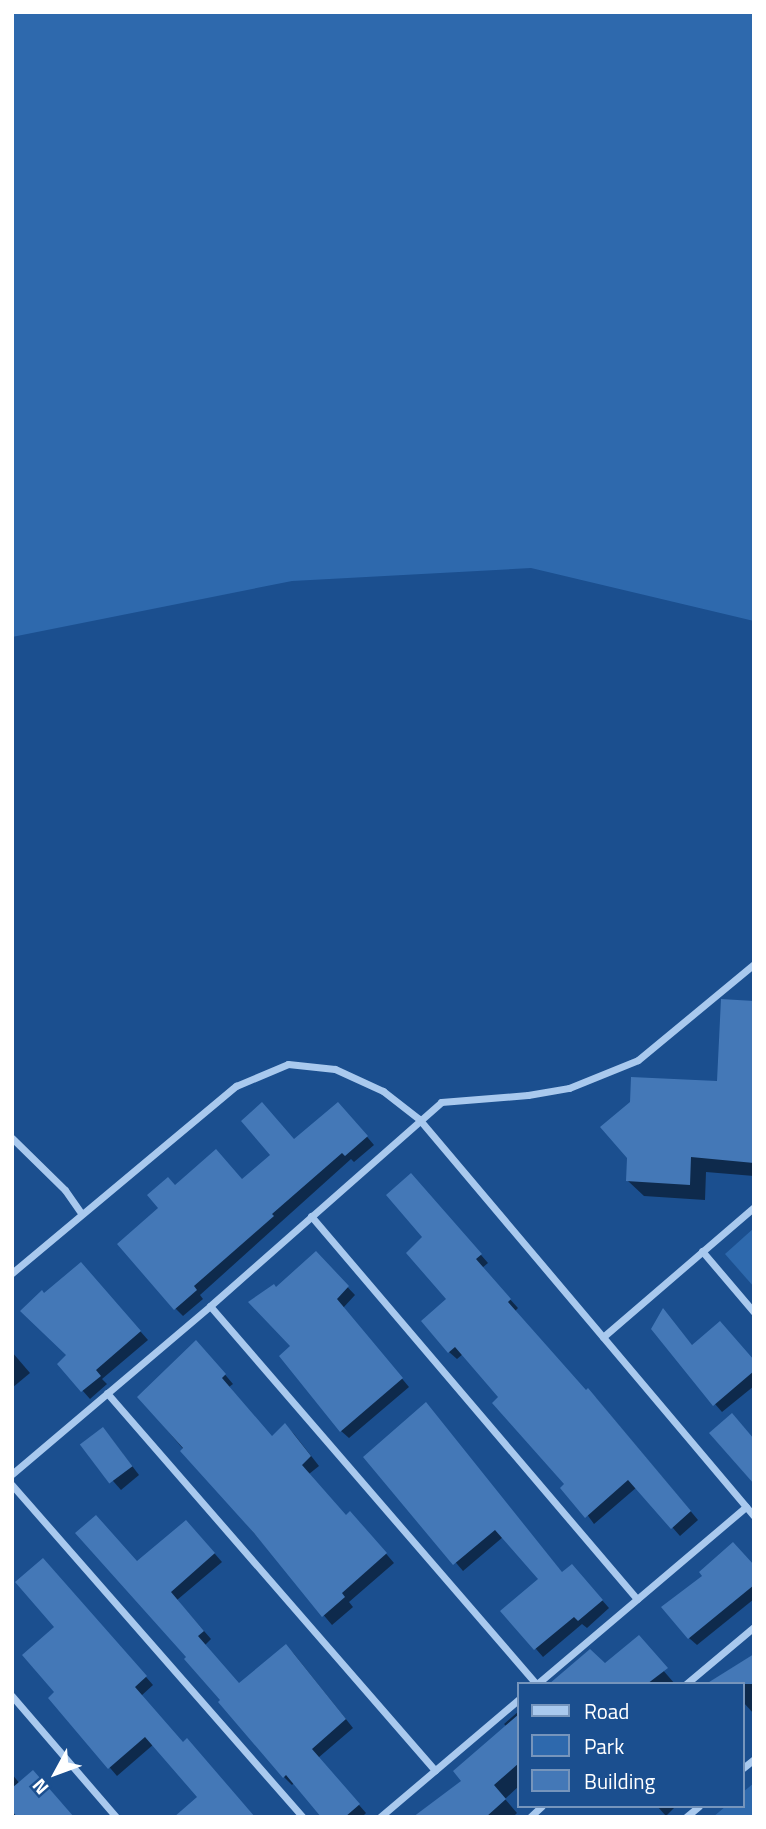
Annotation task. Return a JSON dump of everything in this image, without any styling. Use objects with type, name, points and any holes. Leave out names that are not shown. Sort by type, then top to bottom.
[{"type":"street","points":[[12,1474],[211,1306],[440,1101],[528,1095],[569,1088],[638,1060],[754,964]]},
{"type":"street","points":[[12,1273],[236,1086],[288,1064],[335,1069],[383,1091],[419,1119],[754,1516]]},
{"type":"street","points":[[12,1138],[65,1190],[81,1213]]},
{"type":"street","points":[[603,1337],[754,1207]]},
{"type":"street","points":[[311,1216],[637,1599]]},
{"type":"street","points":[[702,1251],[754,1312]]},
{"type":"street","points":[[211,1306],[535,1682]]},
{"type":"street","points":[[107,1393],[435,1770]]},
{"type":"street","points":[[12,1485],[303,1817]]},
{"type":"street","points":[[539,1682],[746,1507]]},
{"type":"street","points":[[688,1682],[754,1627]]},
{"type":"street","points":[[12,1696],[116,1817]]},
{"type":"street","points":[[380,1817],[518,1700]]},
{"type":"green space","points":[[12,12],[754,12],[754,621],[531,568],[292,581],[12,637]]},
{"type":"green space","points":[[754,1228],[754,1287],[725,1254]]},
{"type":"green space","points":[[754,1783],[754,1817],[713,1817],[724,1808],[745,1808],[745,1790]]},
{"type":"building","points":[[721,999],[754,1001],[754,1163],[691,1157],[690,1185],[626,1181],[627,1158],[600,1127],[630,1102],[631,1077],[717,1081]]},
{"type":"building","points":[[262,1102],[294,1139],[338,1102],[368,1136],[345,1156],[342,1153],[272,1214],[274,1216],[194,1286],[197,1290],[174,1310],[117,1244],[158,1208],[147,1195],[168,1177],[175,1185],[216,1149],[242,1179],[270,1155],[241,1121]]},
{"type":"building","points":[[411,1173],[482,1254],[476,1259],[511,1299],[508,1302],[586,1390],[588,1388],[691,1511],[671,1529],[628,1480],[585,1518],[560,1488],[564,1484],[492,1403],[498,1397],[455,1347],[448,1353],[421,1321],[446,1299],[406,1253],[422,1237],[386,1195]]},
{"type":"building","points":[[316,1251],[349,1286],[337,1299],[403,1378],[340,1432],[279,1356],[290,1346],[248,1302],[274,1284],[276,1287]]},
{"type":"building","points":[[81,1262],[141,1331],[96,1370],[101,1376],[81,1392],[57,1364],[66,1355],[20,1311],[42,1290],[44,1293]]},
{"type":"building","points":[[663,1308],[692,1345],[720,1321],[754,1360],[754,1371],[713,1406],[651,1329]]},
{"type":"building","points":[[196,1340],[226,1374],[222,1378],[272,1436],[285,1423],[311,1456],[302,1465],[346,1515],[350,1511],[387,1553],[342,1593],[345,1597],[322,1617],[254,1533],[180,1451],[183,1448],[137,1397]]},
{"type":"building","points":[[426,1402],[562,1572],[572,1564],[603,1600],[578,1621],[574,1617],[534,1650],[500,1611],[538,1579],[495,1530],[453,1565],[363,1457]]},
{"type":"building","points":[[732,1413],[754,1439],[754,1484],[709,1433]]},
{"type":"building","points":[[103,1427],[132,1466],[109,1484],[80,1444]]},
{"type":"building","points":[[96,1515],[137,1561],[186,1520],[215,1553],[171,1592],[204,1631],[198,1636],[239,1683],[286,1644],[346,1719],[312,1749],[360,1804],[345,1817],[321,1817],[286,1775],[283,1778],[218,1702],[220,1700],[184,1659],[186,1657],[75,1533]]},
{"type":"building","points":[[733,1542],[754,1565],[754,1585],[688,1639],[661,1607],[702,1576],[699,1572]]},
{"type":"building","points":[[43,1558],[147,1676],[135,1687],[183,1742],[187,1738],[255,1817],[174,1817],[197,1797],[145,1737],[108,1769],[48,1698],[54,1692],[22,1655],[54,1627],[15,1582]]},
{"type":"building","points":[[639,1635],[668,1668],[650,1682],[551,1682],[590,1649],[605,1663]]},
{"type":"building","points":[[754,1654],[754,1684],[709,1682]]},
{"type":"building","points":[[518,1715],[518,1764],[494,1785],[506,1799],[486,1817],[413,1817],[461,1781],[453,1771]]},
{"type":"building","points":[[33,1770],[74,1817],[17,1817],[12,1811],[12,1788]]}]
